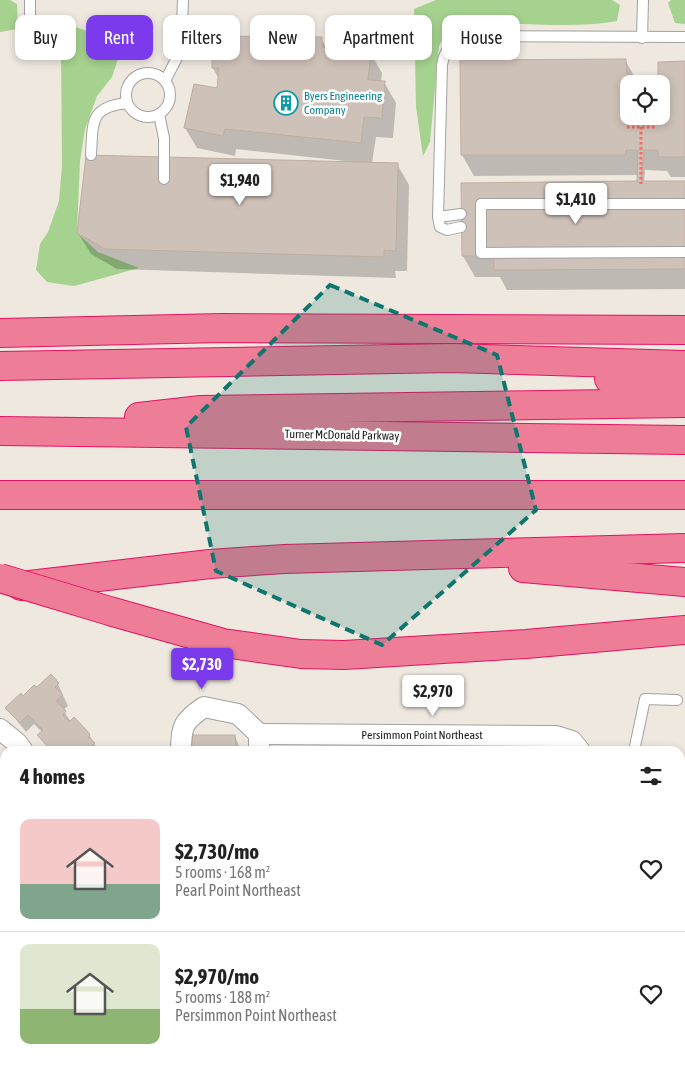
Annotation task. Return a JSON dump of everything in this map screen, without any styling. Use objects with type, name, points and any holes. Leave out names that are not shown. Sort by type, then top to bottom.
[{"type":"highway","points":[[0,334],[222,328],[685,330]]},
{"type":"highway","points":[[0,366],[452,358],[685,365]]},
{"type":"highway","points":[[452,358],[685,388]]},
{"type":"highway","points":[[32,430],[201,410],[685,403]]},
{"type":"highway","name":"Turner McDonald Parkway","points":[[0,431],[685,440]]},
{"type":"highway","points":[[0,495],[685,495]]},
{"type":"highway","points":[[0,588],[210,564],[284,559],[685,548]]},
{"type":"highway","points":[[409,556],[448,562],[685,582]]},
{"type":"highway","points":[[0,578],[187,633],[258,649],[344,655],[685,630]]},
{"type":"street","points":[[181,746],[181,730],[191,716],[204,707],[238,714],[259,743]]},
{"type":"street","points":[[0,729],[20,746]]},
{"type":"street","name":"Persimmon Point Northeast","points":[[259,743],[556,736],[572,741],[576,746]]},
{"type":"lane","points":[[30,0],[30,15]]},
{"type":"lane","points":[[164,81],[181,50],[183,0]]},
{"type":"lane","points":[[642,38],[643,0]]},
{"type":"lane","points":[[461,227],[442,229],[438,217],[442,65],[444,56],[452,43],[464,37],[472,36],[685,38]]},
{"type":"lane","points":[[151,74],[164,81],[168,88],[168,102],[159,114],[144,117],[131,110],[127,103],[127,88],[136,76],[151,74]]},
{"type":"lane","points":[[91,156],[92,124],[100,110],[112,104],[127,103]]},
{"type":"lane","points":[[159,114],[164,138],[164,179]]},
{"type":"lane","points":[[685,204],[481,204],[481,253],[685,252]]},
{"type":"lane","points":[[438,217],[461,214]]},
{"type":"lane","points":[[635,746],[644,699],[677,700]]},
{"type":"path","points":[[627,127],[656,127]]},
{"type":"path","points":[[641,127],[641,184]]},
{"type":"highlighted area","points":[[330,285],[497,355],[536,510],[382,645],[216,571],[186,427]]},
{"type":"green space","points":[[0,0],[10,0],[17,4],[15,30],[0,32]]},
{"type":"green space","points":[[436,0],[612,0],[620,5],[617,21],[596,24],[520,24],[520,15],[442,15],[442,41],[439,46],[430,142],[423,156],[416,107],[415,60],[432,60],[432,15],[414,15],[414,9]]},
{"type":"green space","points":[[671,0],[685,0],[685,24],[675,23],[668,3]]},
{"type":"green space","points":[[76,27],[86,31],[86,60],[118,60],[112,77],[97,96],[85,129],[80,161],[77,233],[98,252],[139,268],[74,286],[47,282],[36,270],[40,244],[48,232],[59,201],[62,165],[61,60],[76,60]]},
{"type":"building","name":"Byers Engineering Company","points":[[240,36],[250,36],[250,60],[315,60],[315,37],[322,37],[322,47],[325,47],[325,60],[370,60],[368,80],[385,81],[382,118],[364,117],[361,143],[225,129],[223,136],[184,128],[194,84],[217,88],[219,68],[212,68],[212,60],[240,60]]},
{"type":"building","points":[[626,59],[627,75],[620,75],[620,125],[670,125],[670,75],[658,75],[658,62],[685,61],[685,157],[658,157],[658,150],[626,150],[625,155],[461,155],[460,60]]},
{"type":"building","points":[[638,150],[644,150],[641,184],[637,181]]},
{"type":"building","points":[[86,155],[398,163],[396,251],[384,250],[384,257],[105,249],[77,233]]},
{"type":"building","points":[[637,181],[641,184],[643,181],[685,181],[685,269],[494,270],[494,256],[462,256],[461,183]]},
{"type":"building","points":[[51,674],[59,683],[55,687],[63,695],[56,701],[66,711],[63,715],[69,722],[74,717],[90,734],[88,737],[95,743],[92,746],[47,746],[37,735],[43,730],[28,715],[20,723],[5,708],[21,693],[23,696],[34,685],[37,687]]},
{"type":"building","points":[[192,735],[235,735],[236,746],[192,746]]},
{"type":"place","name":"Byers Engineering Company","points":[[286,103]]}]
